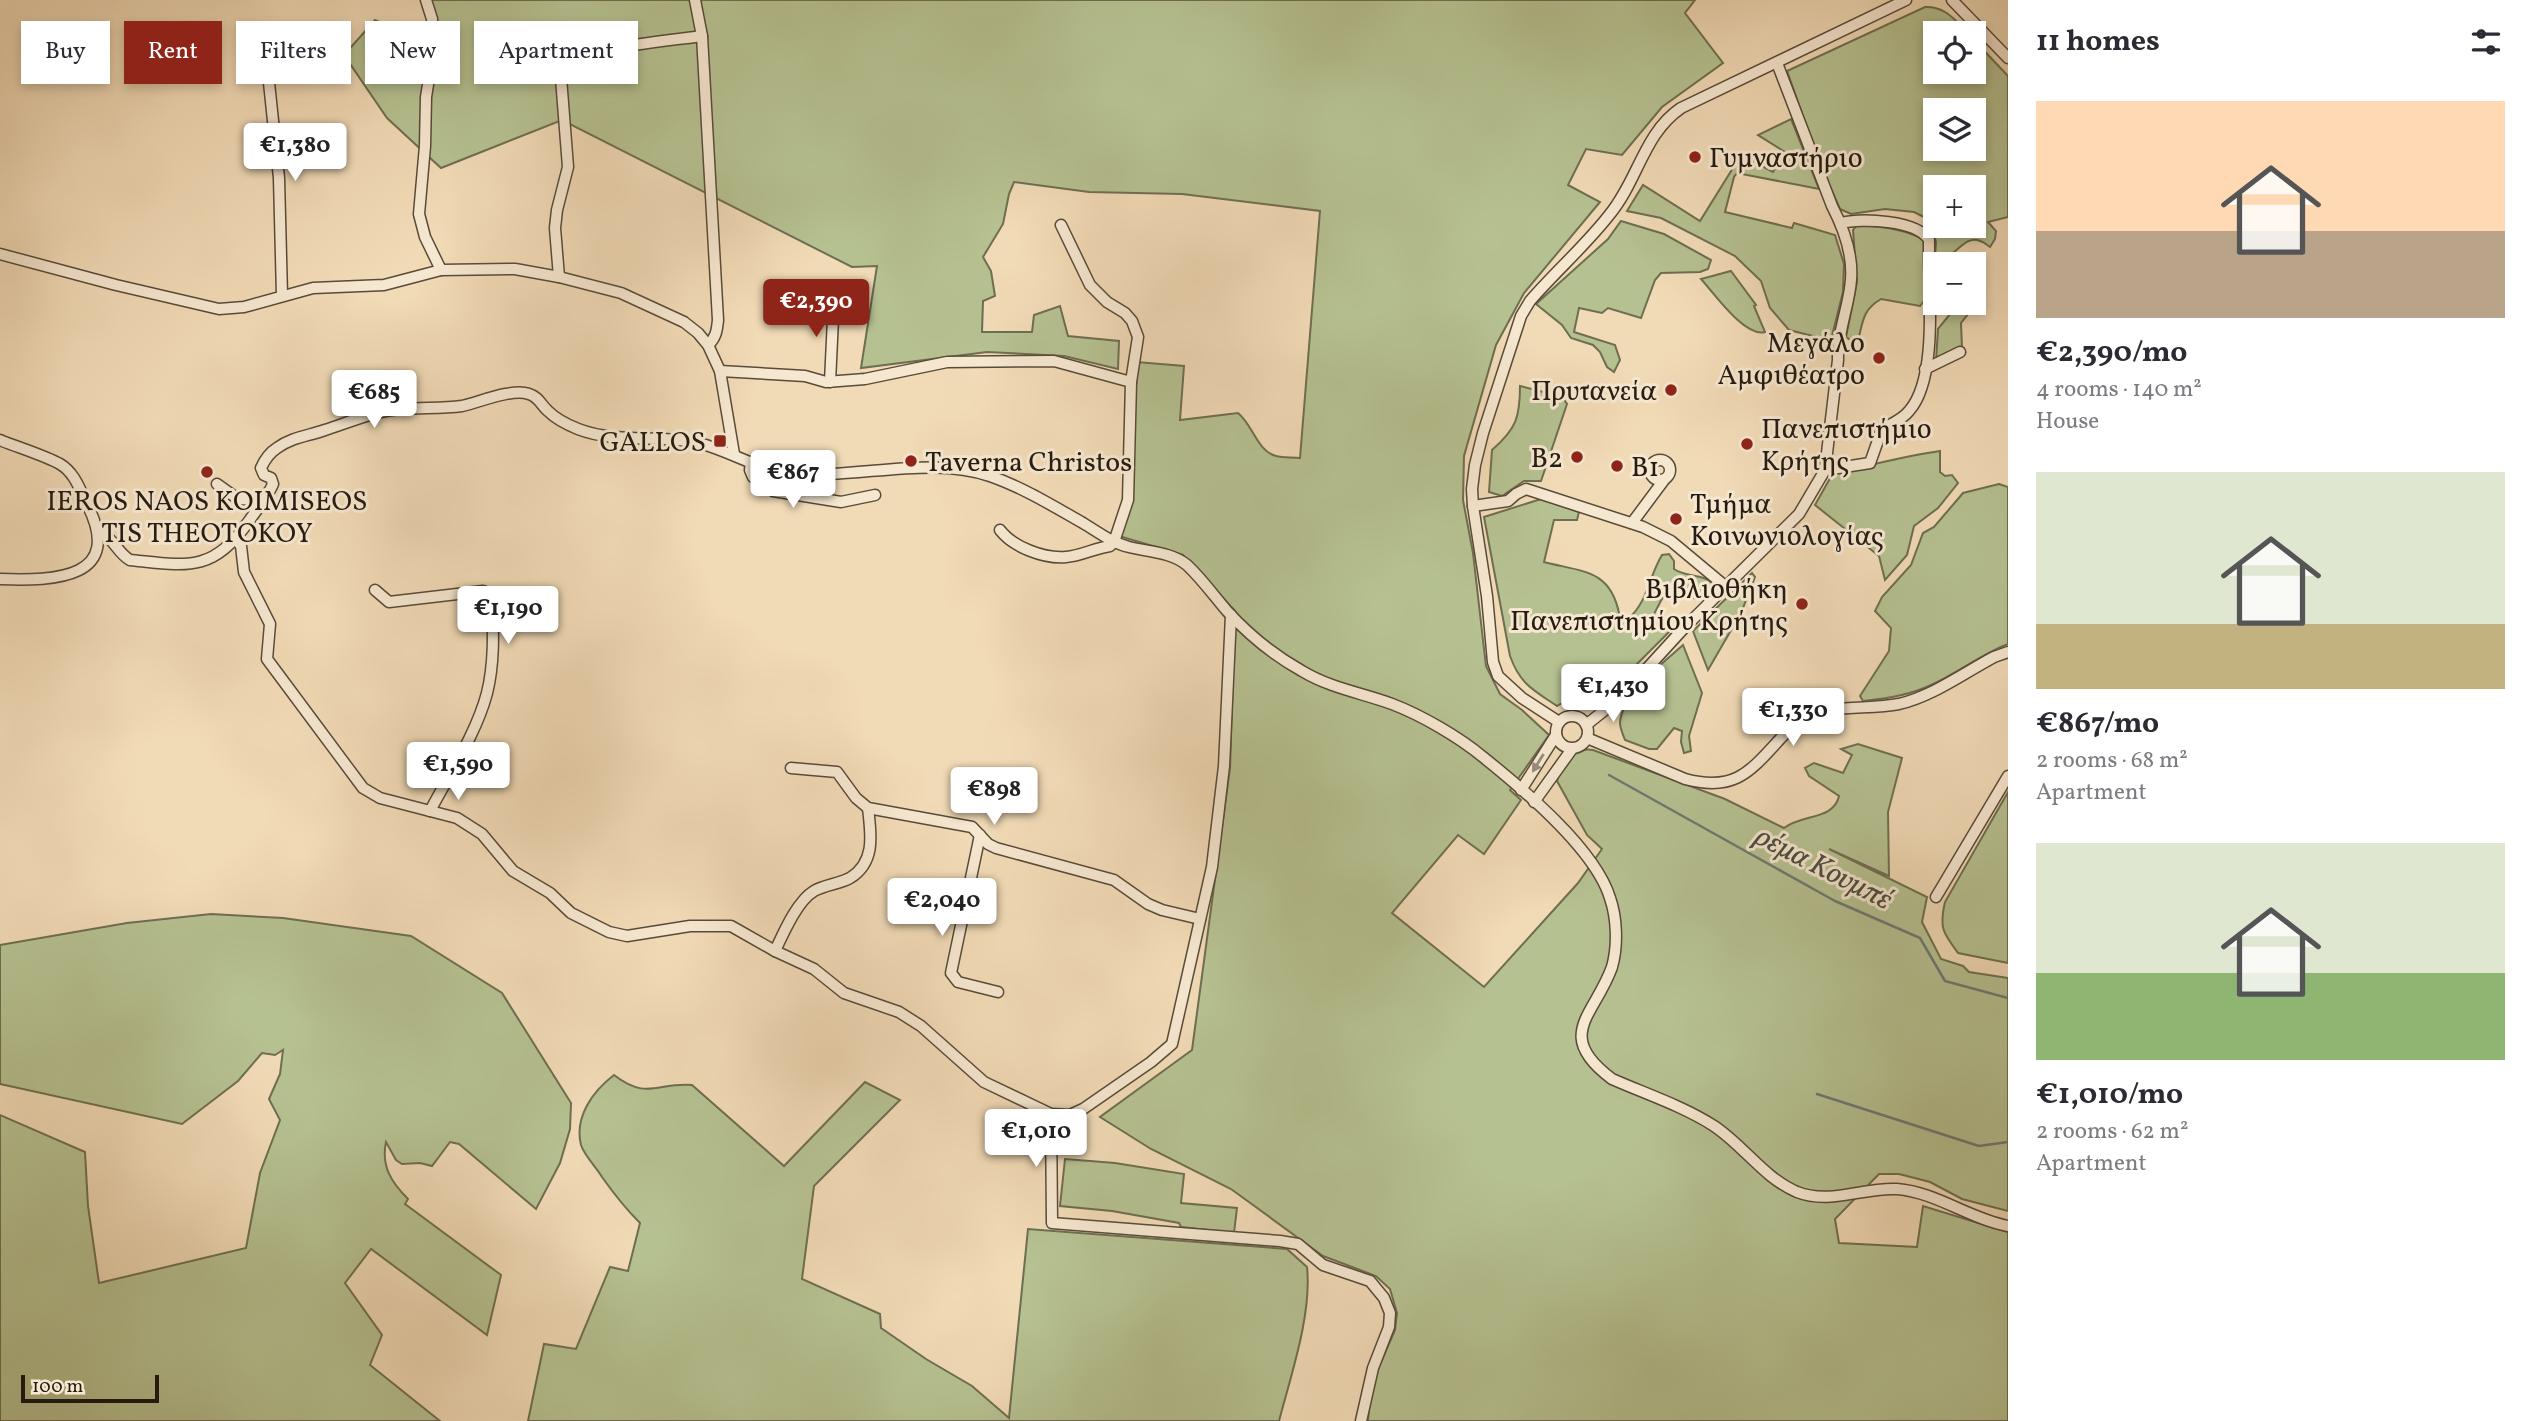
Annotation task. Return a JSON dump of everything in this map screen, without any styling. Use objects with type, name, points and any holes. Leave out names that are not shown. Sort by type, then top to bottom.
[{"type":"street","points":[[426,0],[432,19],[434,47],[426,97],[419,214],[425,237],[441,271]]},
{"type":"street","points":[[695,0],[702,36],[718,320],[717,332],[708,345]]},
{"type":"street","points":[[1559,722],[1522,698],[1497,676],[1473,506],[1475,465],[1516,329],[1530,301],[1612,212],[1654,134],[1667,117],[1906,0]]},
{"type":"street","points":[[1952,0],[2008,58]]},
{"type":"street","points":[[559,277],[555,228],[568,167],[561,78],[564,65],[575,58],[702,36]]},
{"type":"street","points":[[1586,725],[1620,698],[1724,586],[1797,516],[1825,470],[1838,344],[1851,279],[1849,254],[1841,223],[1777,63]]},
{"type":"street","points":[[269,84],[279,178],[282,296]]},
{"type":"street","points":[[1825,470],[1870,463],[1882,429],[1902,418],[1918,398],[1930,351],[1929,240],[1924,233],[1912,228],[1857,219],[1841,223]]},
{"type":"street","points":[[1000,530],[1015,544],[1067,557],[1110,546],[1114,542],[1128,500],[1131,382],[1136,331],[1125,313],[1107,302],[1090,285],[1061,225]]},
{"type":"street","points":[[0,254],[219,309],[244,307],[313,288],[384,285],[441,271],[515,269],[621,293],[669,313],[698,333],[708,345],[720,371],[734,454]]},
{"type":"street","points":[[830,382],[834,297]]},
{"type":"street","points":[[1925,369],[1960,352]]},
{"type":"street","points":[[720,371],[804,376],[830,382],[865,379],[947,362],[1054,361],[1131,382]]},
{"type":"street","points":[[99,533],[106,534],[120,555],[130,560],[200,563],[218,555],[236,539],[273,484],[261,468],[264,460],[273,450],[292,439],[318,433],[377,412],[461,406],[514,392],[536,397],[550,414],[588,432],[640,439],[671,438],[734,454],[788,473],[818,475],[890,469],[973,471],[993,477],[1036,497],[1114,542],[1169,555],[1179,560],[1231,615],[1296,668],[1330,684],[1394,705],[1438,728],[1480,754],[1534,802],[1591,860],[1603,879],[1612,902],[1615,946],[1611,968],[1585,1018],[1582,1032],[1583,1045],[1588,1056],[1612,1079],[1713,1126],[1779,1182],[1794,1191],[1826,1198],[1878,1189],[1900,1189],[1917,1193],[1978,1218],[2008,1226]]},
{"type":"street","points":[[0,440],[60,464],[74,477],[99,533],[99,545],[94,558],[73,573],[19,580],[0,579]]},
{"type":"street","points":[[751,462],[753,477],[773,491],[841,502],[875,495]]},
{"type":"street","points":[[1632,523],[1664,480]]},
{"type":"street","points":[[217,485],[239,499],[259,500],[270,490]]},
{"type":"street","points":[[1473,506],[1508,501],[1526,489],[1632,523],[1671,541],[1724,586]]},
{"type":"street","points":[[236,539],[241,547],[244,572],[270,624],[267,659],[363,788],[380,798],[457,818],[482,834],[513,871],[550,893],[571,913],[609,932],[627,936],[690,926],[732,926],[814,970],[844,993],[899,1012],[921,1026],[984,1082],[1051,1114],[1070,1115],[1083,1109],[1151,1062],[1172,1044],[1212,867],[1224,766],[1231,615]]},
{"type":"street","points":[[375,590],[389,602],[484,591],[492,595],[491,664],[487,694],[478,719],[430,811]]},
{"type":"street","points":[[1587,737],[1685,779],[1713,785],[1724,784],[1754,767],[1803,718],[1826,711],[1912,700],[2008,652]]},
{"type":"street","points":[[1521,790],[1556,735],[1559,722],[1563,718],[1573,716],[1583,720],[1587,737],[1583,744],[1572,749],[1534,802]]},
{"type":"street","points":[[1556,735],[1563,746],[1572,749]]},
{"type":"street","points":[[791,768],[837,772],[868,808],[972,827],[996,848],[1114,880],[1162,910],[1200,919]]},
{"type":"street","points":[[1936,897],[2008,776]]},
{"type":"street","points":[[775,951],[787,926],[813,891],[852,877],[868,858],[872,836],[868,808]]},
{"type":"street","points":[[981,835],[951,973],[958,982],[998,992]]},
{"type":"street","points":[[1051,1114],[1052,1223],[1298,1244],[1323,1265],[1370,1281],[1384,1298],[1390,1313],[1389,1327],[1373,1368],[1361,1421]]},
{"type":"green space","points":[[426,0],[1695,0],[1685,13],[1723,63],[1662,107],[1622,155],[1586,149],[1568,185],[1600,202],[1524,293],[1496,345],[1464,456],[1463,500],[1473,553],[1486,666],[1500,694],[1549,735],[1510,790],[1521,800],[1484,854],[1458,835],[1392,913],[1484,987],[1578,883],[1602,849],[1587,835],[1557,781],[1565,762],[1580,751],[1593,750],[1725,799],[1784,828],[1831,809],[1839,796],[1809,776],[1805,768],[1814,763],[1843,773],[1852,755],[1841,749],[1858,744],[1902,758],[1888,812],[1889,876],[1829,849],[1927,897],[1922,922],[1941,959],[1963,966],[1969,972],[2008,978],[2008,1211],[1962,1199],[1930,1182],[1899,1174],[1879,1174],[1835,1219],[1839,1243],[1917,1247],[1923,1206],[2008,1232],[2008,1421],[1368,1421],[1370,1398],[1378,1369],[1395,1330],[1397,1313],[1390,1289],[1376,1276],[1323,1256],[1231,1189],[1151,1149],[1100,1117],[1192,1050],[1230,768],[1235,611],[1183,555],[1119,536],[1137,362],[1184,366],[1180,420],[1238,413],[1264,449],[1279,457],[1300,458],[1320,211],[1182,194],[1089,192],[1014,182],[1003,224],[983,257],[991,271],[995,296],[983,301],[982,332],[1032,332],[1034,315],[1060,306],[1068,336],[1119,341],[1118,369],[1064,356],[987,352],[861,368],[877,266],[852,267],[562,120],[441,168],[387,118],[351,65],[351,47],[365,31],[365,84],[460,84],[460,21],[430,21]]},
{"type":"green space","points":[[1925,7],[1932,7],[1944,11],[1956,21],[1923,21],[1923,84],[1986,84],[1986,53],[2008,76],[2008,217],[1988,222],[1996,231],[1990,247],[1974,240],[1954,252],[1935,252],[1935,238],[1986,238],[1986,175],[1923,175],[1923,216],[1914,212],[1885,209],[1851,214],[1840,209],[1821,167],[1787,71]]},
{"type":"green space","points":[[1791,119],[1819,189],[1737,173],[1725,212],[1792,228],[1794,223],[1835,235],[1844,264],[1843,292],[1832,336],[1825,339],[1789,330],[1770,308],[1761,281],[1735,256],[1661,218],[1627,211],[1643,185],[1700,221],[1741,155],[1773,172],[1785,152],[1758,135]]},
{"type":"green space","points":[[1621,221],[1664,234],[1711,260],[1708,269],[1700,272],[1661,273],[1655,280],[1641,318],[1608,308],[1602,313],[1579,308],[1574,332],[1615,345],[1620,360],[1614,372],[1607,367],[1600,352],[1593,345],[1571,338],[1562,325],[1536,304],[1608,239]]},
{"type":"green space","points":[[1857,225],[1883,227],[1917,236],[1924,240],[1924,252],[1923,302],[1920,306],[1881,299],[1868,311],[1859,337],[1852,341],[1846,337],[1857,282],[1853,230]]},
{"type":"green space","points":[[1731,271],[1756,305],[1754,306],[1765,332],[1757,332],[1739,322],[1701,279]]},
{"type":"green space","points":[[1949,315],[1967,315],[1961,323],[1962,348],[1936,361],[1938,329]]},
{"type":"green space","points":[[1520,386],[1562,397],[1567,404],[1541,481],[1524,481],[1502,496],[1489,492],[1492,450],[1515,422]]},
{"type":"green space","points":[[1940,451],[1940,472],[1945,476],[1952,475],[1958,483],[1938,508],[1914,526],[1907,555],[1885,580],[1879,556],[1815,505],[1833,473]]},
{"type":"green space","points":[[1999,484],[2008,487],[2008,644],[1923,688],[1898,696],[1863,701],[1860,696],[1889,651],[1891,628],[1875,611],[1882,597],[1911,565],[1923,533],[1934,527],[1963,493]]},
{"type":"green space","points":[[1541,499],[1579,512],[1577,520],[1554,520],[1544,562],[1582,571],[1601,580],[1615,599],[1619,613],[1629,618],[1640,604],[1662,555],[1669,554],[1674,561],[1674,569],[1679,572],[1705,578],[1714,584],[1696,599],[1674,588],[1664,595],[1654,614],[1671,630],[1610,691],[1582,694],[1557,706],[1523,680],[1510,656],[1484,517]]},
{"type":"green space","points":[[1752,573],[1755,577],[1741,613],[1708,670],[1693,631]]},
{"type":"green space","points":[[1683,645],[1702,693],[1689,736],[1691,751],[1684,753],[1682,731],[1674,728],[1657,749],[1649,749],[1625,740],[1620,723],[1627,702],[1644,680]]},
{"type":"green space","points":[[2008,792],[2008,963],[1958,953],[1946,935],[1942,918],[1945,902]]},
{"type":"green space","points":[[211,914],[283,918],[411,936],[502,993],[571,1103],[570,1129],[560,1163],[536,1209],[459,1144],[450,1142],[432,1166],[420,1163],[402,1164],[396,1160],[386,1142],[386,1166],[392,1180],[408,1199],[405,1204],[501,1275],[487,1335],[371,1249],[345,1283],[382,1335],[370,1365],[440,1421],[0,1421],[0,1115],[85,1152],[88,1206],[99,1283],[246,1248],[260,1173],[280,1120],[269,1099],[280,1074],[283,1050],[275,1055],[262,1053],[238,1081],[182,1124],[0,1084],[0,945],[127,923]]},
{"type":"green space","points":[[614,1075],[626,1083],[644,1089],[692,1085],[784,1166],[865,1082],[900,1100],[814,1186],[802,1279],[880,1314],[881,1328],[972,1386],[1009,1418],[1028,1229],[1287,1249],[1307,1267],[1308,1285],[1304,1324],[1279,1421],[528,1421],[544,1344],[576,1349],[610,1267],[628,1271],[640,1223],[611,1189],[581,1145],[580,1125],[587,1106],[592,1097]]},
{"type":"green space","points":[[1065,1159],[1115,1163],[1184,1174],[1181,1203],[1237,1208],[1234,1233],[1181,1227],[1179,1223],[1112,1211],[1060,1206]]},
{"type":"waterway","name":"ρέμα Κουμπέ","points":[[1609,775],[1835,901],[1920,938],[1945,981],[2008,998]]},
{"type":"waterway","points":[[1817,1094],[1979,1146],[2008,1142]]},
{"type":"place","name":"Γυμναστήριο","points":[[1695,157]]},
{"type":"place","name":"Μεγάλο Αμφιθέατρο","points":[[1879,358]]},
{"type":"place","name":"Πρυτανεία","points":[[1671,390]]},
{"type":"place","name":"GALLOS","points":[[720,441]]},
{"type":"place","name":"Πανεπιστήμιο Κρήτης","points":[[1747,444]]},
{"type":"place","name":"Β2","points":[[1577,457]]},
{"type":"place","name":"Taverna Christos","points":[[911,461]]},
{"type":"place","name":"Β1","points":[[1617,466]]},
{"type":"place","name":"IEROS NAOS KOIMISEOS TIS THEOTOKOY","points":[[207,472]]},
{"type":"place","name":"Τμήμα Κοινωνιολογίας","points":[[1676,519]]},
{"type":"place","name":"Βιβλιοθήκη Πανεπιστημίου Κρήτης","points":[[1802,604]]}]
